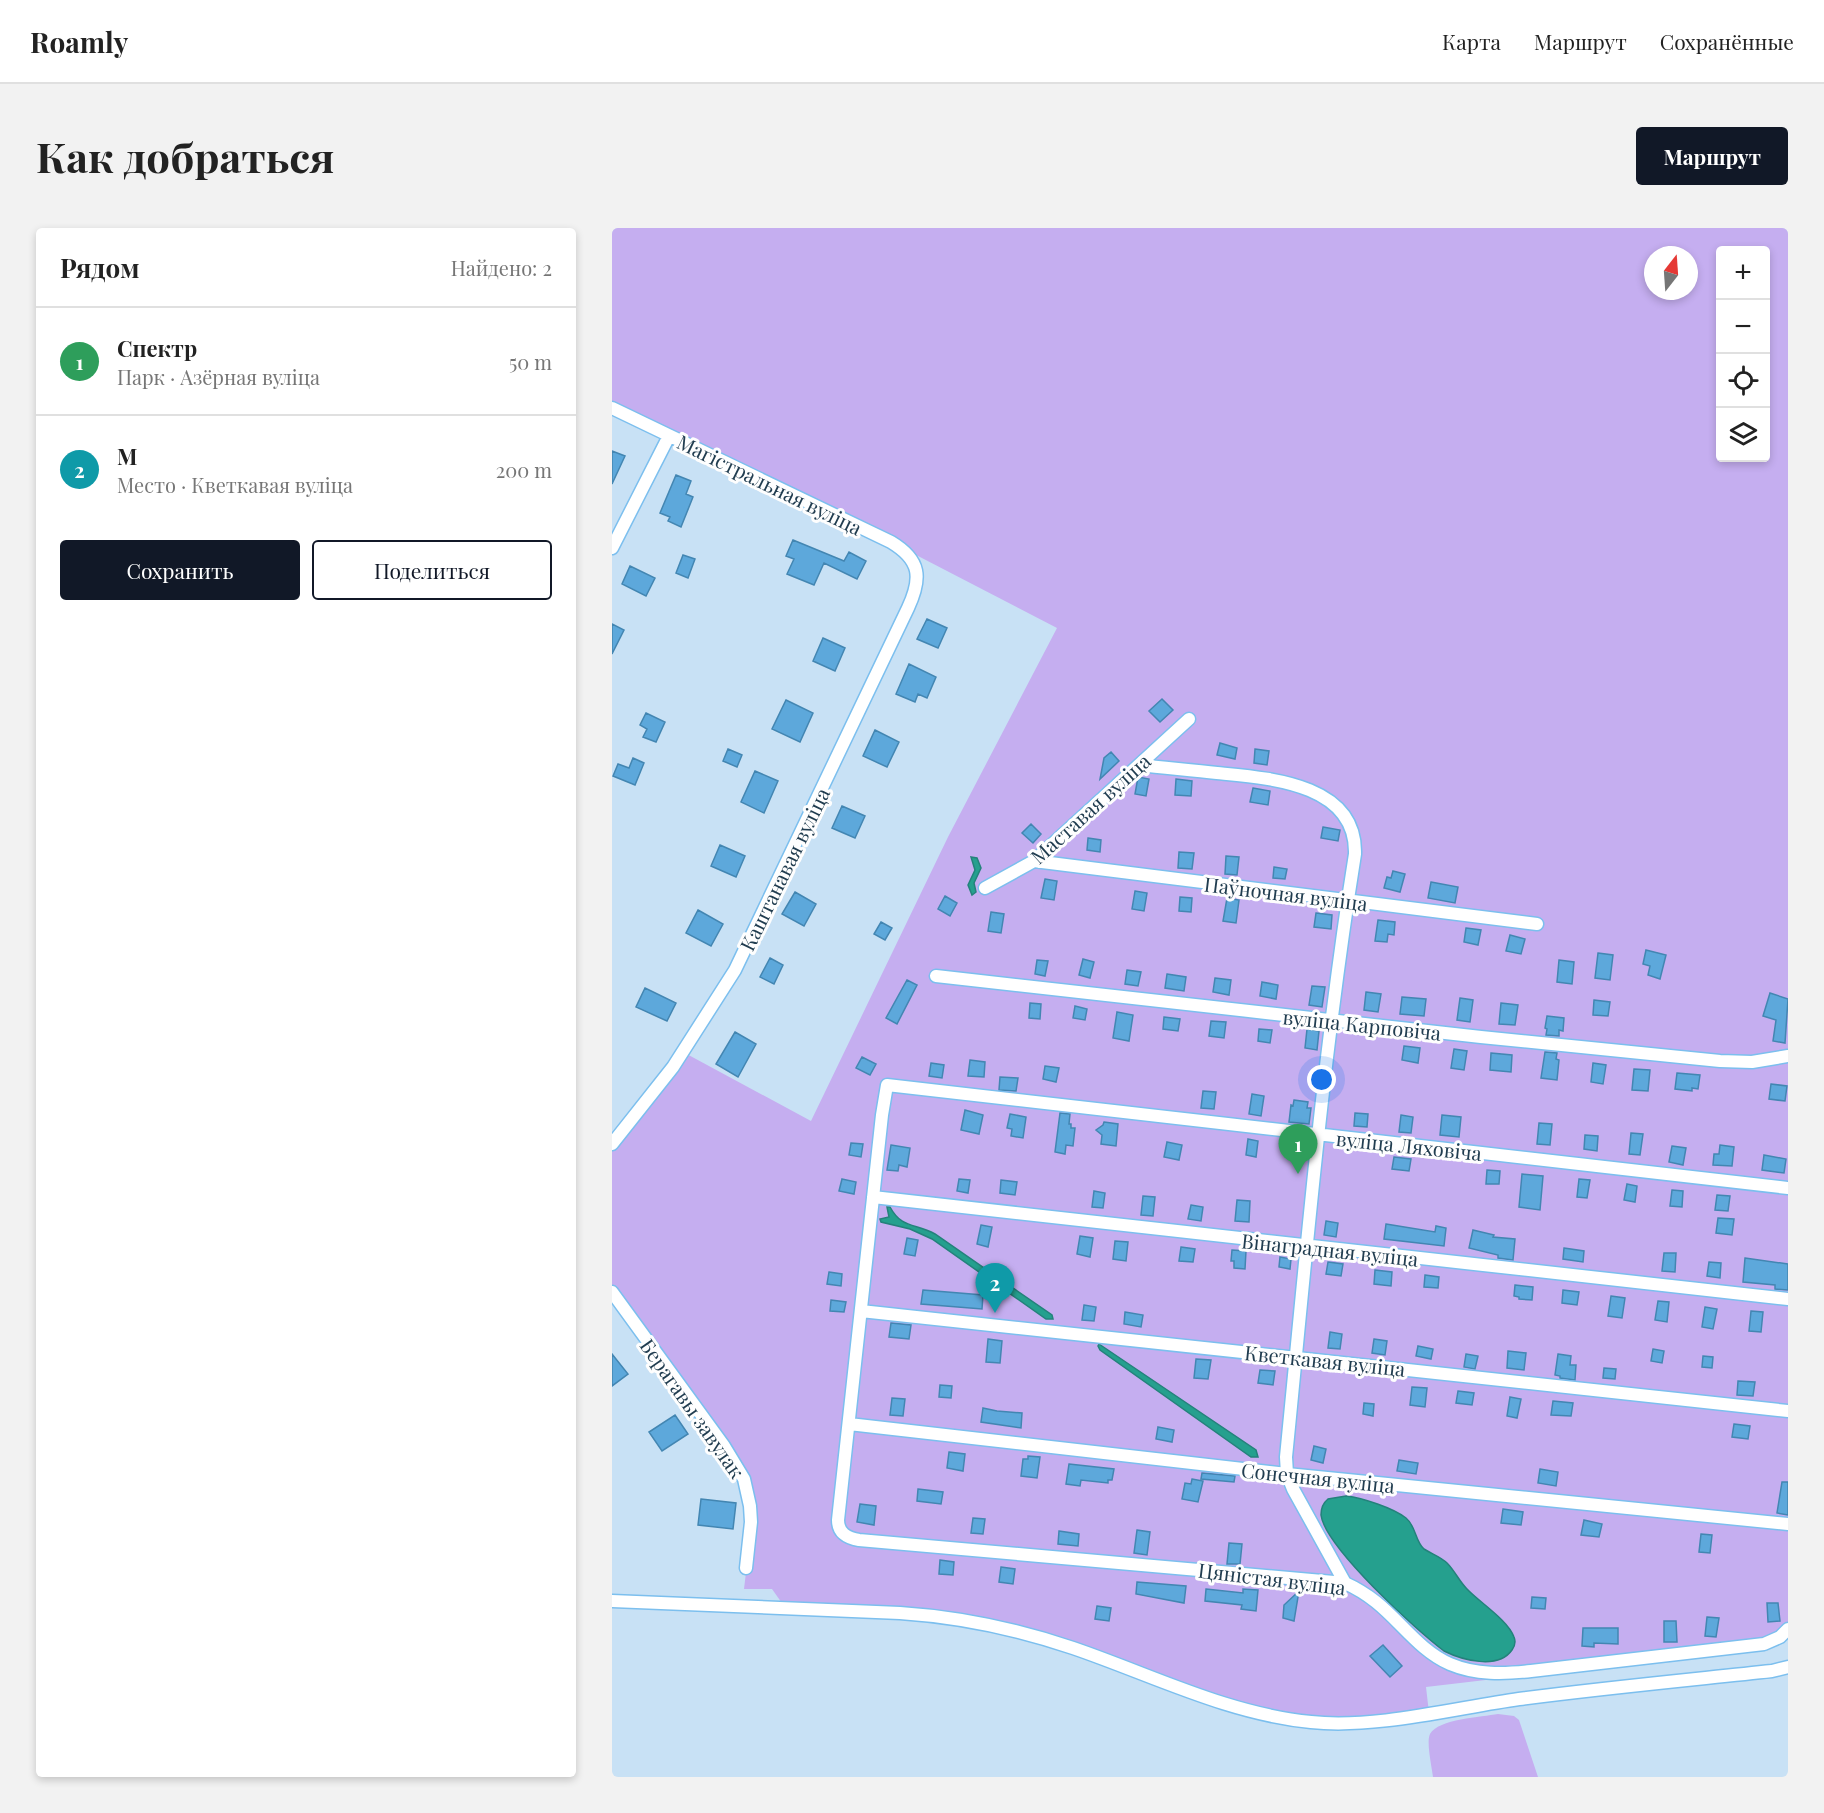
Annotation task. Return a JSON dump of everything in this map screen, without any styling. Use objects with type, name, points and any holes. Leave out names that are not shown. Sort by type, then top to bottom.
[{"type":"street","name":"Магістральная вуліца","points":[[612,408],[891,542],[904,550],[917,573]]},
{"type":"street","points":[[612,548],[669,436]]},
{"type":"street","name":"Каштанавая вуліца","points":[[612,1144],[673,1067],[735,970],[914,597],[918,584],[917,573]]},
{"type":"street","name":"Маставая вуліца","points":[[985,888],[1034,861],[1189,719]]},
{"type":"street","points":[[1139,765],[1265,777],[1303,787],[1326,799],[1343,815],[1354,834],[1355,854],[1305,1247],[1286,1457],[1287,1474],[1297,1498],[1344,1583]]},
{"type":"street","name":"Паўночная вуліца","points":[[1034,861],[1537,924]]},
{"type":"street","name":"вуліца Карповіча","points":[[936,976],[1332,1021],[1720,1061],[1752,1062],[1788,1056]]},
{"type":"street","name":"вуліца Ляховіча","points":[[873,1197],[887,1085],[1788,1188]]},
{"type":"street","points":[[849,1424],[873,1197]]},
{"type":"street","name":"Вінаградная вуліца","points":[[873,1197],[1305,1247],[1788,1299]]},
{"type":"street","name":"Берагавы завулак","points":[[612,1292],[739,1468],[748,1491],[750,1506],[747,1568]]},
{"type":"street","name":"Кветкавая вуліца","points":[[861,1311],[1788,1411]]},
{"type":"street","name":"Сонечная вуліца","points":[[849,1424],[1287,1474],[1788,1524]]},
{"type":"street","name":"Цяністая вуліца","points":[[849,1424],[838,1525],[842,1533],[859,1540],[1344,1583],[1373,1599],[1437,1657],[1449,1664],[1478,1672],[1512,1673],[1764,1644],[1780,1637],[1788,1629]]},
{"type":"street","points":[[612,1601],[900,1613],[942,1616],[984,1623],[1073,1648],[1232,1706],[1274,1717],[1313,1723],[1394,1719],[1520,1699],[1772,1671],[1788,1667]]},
{"type":"shaded area","points":[[612,228],[1788,228],[1788,1634],[1774,1646],[1426,1687],[1429,1713],[1394,1719],[1274,1717],[984,1623],[784,1606],[772,1589],[744,1589],[750,1539],[748,1491],[612,1292],[612,1144],[683,1052],[811,1121],[948,837],[1057,628],[891,542],[612,408]]},
{"type":"shaded area","points":[[971,857],[977,858],[981,868],[974,883],[976,892],[972,895],[968,885],[975,870]]},
{"type":"shaded area","points":[[887,1207],[890,1207],[904,1222],[935,1234],[1052,1315],[1053,1319],[1046,1319],[932,1239],[910,1229],[881,1222],[880,1219],[889,1217]]},
{"type":"shaded area","points":[[1099,1344],[1256,1450],[1258,1457],[1251,1457],[1100,1350]]},
{"type":"shaded area","points":[[1346,1496],[1378,1504],[1406,1518],[1424,1549],[1447,1563],[1467,1589],[1506,1624],[1515,1639],[1512,1650],[1498,1660],[1489,1661],[1470,1660],[1452,1654],[1431,1641],[1394,1608],[1355,1567],[1326,1529],[1321,1515],[1324,1504],[1328,1499]]},
{"type":"shaded area","points":[[1498,1714],[1514,1716],[1519,1720],[1538,1777],[1433,1777],[1429,1738],[1435,1729],[1451,1722]]},
{"type":"building","points":[[612,451],[625,456],[612,484]]},
{"type":"building","points":[[676,475],[691,481],[686,494],[693,497],[681,527],[668,521],[670,517],[660,513]]},
{"type":"building","points":[[793,540],[844,561],[849,552],[866,561],[857,579],[824,563],[814,585],[787,574],[794,559],[786,556]]},
{"type":"building","points":[[683,555],[695,559],[688,578],[676,573]]},
{"type":"building","points":[[630,566],[655,578],[646,596],[622,584]]},
{"type":"building","points":[[927,619],[947,628],[938,648],[917,639]]},
{"type":"building","points":[[612,624],[624,630],[612,654]]},
{"type":"building","points":[[823,638],[845,648],[835,671],[813,661]]},
{"type":"building","points":[[909,664],[936,677],[927,698],[918,694],[915,702],[896,694]]},
{"type":"building","points":[[1162,699],[1173,710],[1160,722],[1149,711]]},
{"type":"building","points":[[786,700],[813,713],[800,742],[772,729]]},
{"type":"building","points":[[646,713],[665,722],[656,742],[643,737],[647,729],[640,725]]},
{"type":"building","points":[[875,730],[899,742],[887,767],[863,756]]},
{"type":"building","points":[[1220,743],[1237,748],[1235,759],[1217,755]]},
{"type":"building","points":[[728,749],[742,755],[737,767],[723,761]]},
{"type":"building","points":[[1255,749],[1269,751],[1267,765],[1254,763]]},
{"type":"building","points":[[1111,752],[1119,761],[1100,779],[1104,758]]},
{"type":"building","points":[[633,758],[644,763],[635,785],[613,776],[618,764],[629,768]]},
{"type":"building","points":[[755,771],[778,781],[764,813],[741,802]]},
{"type":"building","points":[[1138,777],[1149,779],[1146,796],[1135,794]]},
{"type":"building","points":[[1176,779],[1192,781],[1191,796],[1175,795]]},
{"type":"building","points":[[1253,788],[1270,791],[1268,805],[1250,802]]},
{"type":"building","points":[[842,806],[865,816],[855,838],[832,828]]},
{"type":"building","points":[[1031,824],[1041,834],[1033,843],[1022,833]]},
{"type":"building","points":[[1323,827],[1340,830],[1338,841],[1321,838]]},
{"type":"building","points":[[1088,838],[1101,840],[1100,852],[1087,850]]},
{"type":"building","points":[[720,845],[745,856],[736,877],[711,866]]},
{"type":"building","points":[[1179,852],[1194,853],[1192,869],[1178,868]]},
{"type":"building","points":[[1226,856],[1239,857],[1237,875],[1225,874]]},
{"type":"building","points":[[1274,867],[1287,869],[1285,879],[1273,878]]},
{"type":"building","points":[[1393,871],[1405,874],[1400,892],[1384,888],[1387,877],[1391,878]]},
{"type":"building","points":[[1045,879],[1057,881],[1054,900],[1041,898]]},
{"type":"building","points":[[1431,882],[1458,887],[1455,903],[1428,898]]},
{"type":"building","points":[[1135,891],[1147,893],[1144,911],[1132,909]]},
{"type":"building","points":[[795,892],[816,904],[804,926],[782,914]]},
{"type":"building","points":[[945,896],[957,903],[950,916],[938,909]]},
{"type":"building","points":[[1180,897],[1192,898],[1191,912],[1179,911]]},
{"type":"building","points":[[1227,898],[1239,900],[1236,923],[1223,921]]},
{"type":"building","points":[[698,910],[723,924],[711,946],[686,933]]},
{"type":"building","points":[[991,912],[1004,914],[1001,933],[988,931]]},
{"type":"building","points":[[1316,913],[1332,915],[1331,929],[1314,927]]},
{"type":"building","points":[[1378,920],[1395,922],[1394,935],[1388,934],[1387,942],[1375,941]]},
{"type":"building","points":[[881,922],[892,928],[885,940],[874,934]]},
{"type":"building","points":[[1466,928],[1481,930],[1478,945],[1464,942]]},
{"type":"building","points":[[1510,935],[1525,939],[1521,954],[1506,951]]},
{"type":"building","points":[[1646,950],[1666,955],[1660,979],[1648,975],[1650,966],[1643,964]]},
{"type":"building","points":[[1598,953],[1613,955],[1610,980],[1595,978]]},
{"type":"building","points":[[770,958],[783,965],[774,984],[760,977]]},
{"type":"building","points":[[1083,959],[1094,962],[1090,978],[1079,975]]},
{"type":"building","points":[[1037,960],[1048,961],[1045,976],[1035,974]]},
{"type":"building","points":[[1559,960],[1574,962],[1572,984],[1557,982]]},
{"type":"building","points":[[1127,970],[1141,972],[1138,986],[1125,984]]},
{"type":"building","points":[[1167,974],[1186,977],[1184,991],[1165,988]]},
{"type":"building","points":[[1215,978],[1231,980],[1229,995],[1213,992]]},
{"type":"building","points":[[907,980],[917,985],[897,1024],[886,1018]]},
{"type":"building","points":[[1262,982],[1278,985],[1276,999],[1260,996]]},
{"type":"building","points":[[1312,986],[1325,987],[1322,1007],[1309,1005]]},
{"type":"building","points":[[645,988],[676,1003],[667,1021],[636,1007]]},
{"type":"building","points":[[1366,992],[1381,994],[1378,1012],[1364,1010]]},
{"type":"building","points":[[1770,993],[1788,999],[1785,1043],[1773,1041],[1776,1020],[1763,1016]]},
{"type":"building","points":[[1402,997],[1426,999],[1424,1016],[1400,1014]]},
{"type":"building","points":[[1460,998],[1473,1000],[1470,1022],[1457,1020]]},
{"type":"building","points":[[1594,1000],[1610,1002],[1608,1016],[1593,1015]]},
{"type":"building","points":[[1030,1003],[1041,1004],[1040,1019],[1029,1018]]},
{"type":"building","points":[[1501,1003],[1518,1005],[1515,1025],[1499,1024]]},
{"type":"building","points":[[1075,1006],[1087,1009],[1085,1020],[1073,1018]]},
{"type":"building","points":[[1117,1012],[1133,1015],[1129,1041],[1113,1038]]},
{"type":"building","points":[[1547,1016],[1564,1018],[1563,1031],[1559,1030],[1559,1036],[1546,1035]]},
{"type":"building","points":[[1164,1017],[1180,1019],[1178,1031],[1163,1029]]},
{"type":"building","points":[[1211,1021],[1226,1022],[1224,1038],[1209,1036]]},
{"type":"building","points":[[1259,1029],[1272,1030],[1270,1043],[1258,1041]]},
{"type":"building","points":[[1307,1029],[1319,1031],[1317,1050],[1305,1048]]},
{"type":"building","points":[[735,1032],[756,1044],[738,1077],[716,1064]]},
{"type":"building","points":[[1404,1046],[1420,1048],[1418,1063],[1402,1060]]},
{"type":"building","points":[[1454,1049],[1467,1051],[1464,1070],[1451,1068]]},
{"type":"building","points":[[1545,1052],[1557,1053],[1556,1059],[1559,1060],[1557,1080],[1541,1078]]},
{"type":"building","points":[[1491,1053],[1512,1055],[1511,1072],[1490,1070]]},
{"type":"building","points":[[862,1057],[876,1064],[870,1075],[856,1068]]},
{"type":"building","points":[[970,1060],[985,1062],[984,1077],[968,1076]]},
{"type":"building","points":[[931,1063],[944,1065],[942,1078],[929,1076]]},
{"type":"building","points":[[1593,1063],[1606,1065],[1603,1084],[1591,1082]]},
{"type":"building","points":[[1045,1066],[1059,1068],[1056,1082],[1043,1079]]},
{"type":"building","points":[[1634,1069],[1650,1070],[1648,1091],[1632,1090]]},
{"type":"building","points":[[1677,1073],[1700,1075],[1698,1089],[1692,1088],[1692,1091],[1675,1089]]},
{"type":"building","points":[[1000,1077],[1018,1078],[1016,1091],[999,1090]]},
{"type":"building","points":[[1771,1084],[1787,1086],[1785,1101],[1769,1099]]},
{"type":"building","points":[[1203,1091],[1216,1092],[1214,1109],[1201,1108]]},
{"type":"building","points":[[1252,1094],[1264,1096],[1261,1116],[1249,1114]]},
{"type":"building","points":[[1294,1100],[1308,1102],[1307,1108],[1311,1108],[1309,1124],[1289,1122],[1291,1105],[1293,1106]]},
{"type":"building","points":[[965,1110],[983,1115],[979,1134],[961,1130]]},
{"type":"building","points":[[1060,1113],[1070,1114],[1069,1124],[1071,1128],[1075,1128],[1073,1146],[1066,1145],[1065,1154],[1055,1152]]},
{"type":"building","points":[[1355,1113],[1368,1114],[1367,1127],[1354,1126]]},
{"type":"building","points":[[1010,1114],[1026,1117],[1023,1138],[1011,1136],[1012,1129],[1007,1128]]},
{"type":"building","points":[[1401,1115],[1413,1117],[1411,1133],[1399,1132]]},
{"type":"building","points":[[1442,1115],[1461,1117],[1459,1137],[1440,1135]]},
{"type":"building","points":[[1104,1122],[1118,1124],[1116,1146],[1101,1144],[1102,1135],[1096,1130]]},
{"type":"building","points":[[1539,1123],[1552,1124],[1550,1145],[1537,1144]]},
{"type":"building","points":[[1631,1133],[1643,1134],[1640,1155],[1629,1154]]},
{"type":"building","points":[[1585,1135],[1598,1136],[1597,1151],[1584,1149]]},
{"type":"building","points":[[1248,1139],[1258,1141],[1256,1157],[1246,1155]]},
{"type":"building","points":[[1167,1142],[1182,1145],[1179,1160],[1164,1157]]},
{"type":"building","points":[[851,1143],[863,1144],[861,1157],[849,1155]]},
{"type":"building","points":[[891,1145],[910,1148],[907,1167],[899,1165],[898,1171],[887,1170]]},
{"type":"building","points":[[1720,1145],[1734,1147],[1732,1166],[1713,1165],[1714,1154],[1719,1154]]},
{"type":"building","points":[[1672,1146],[1686,1148],[1683,1165],[1669,1162]]},
{"type":"building","points":[[1764,1155],[1786,1159],[1784,1173],[1762,1170]]},
{"type":"building","points":[[1394,1157],[1411,1159],[1409,1171],[1392,1169]]},
{"type":"building","points":[[1487,1170],[1500,1171],[1499,1184],[1486,1184]]},
{"type":"building","points":[[1522,1174],[1543,1176],[1540,1210],[1519,1207]]},
{"type":"building","points":[[842,1179],[856,1182],[854,1194],[839,1191]]},
{"type":"building","points":[[959,1179],[970,1180],[968,1193],[957,1191]]},
{"type":"building","points":[[1579,1179],[1590,1180],[1587,1198],[1577,1197]]},
{"type":"building","points":[[1001,1180],[1017,1182],[1015,1195],[1000,1193]]},
{"type":"building","points":[[1627,1184],[1637,1186],[1635,1202],[1624,1200]]},
{"type":"building","points":[[1672,1190],[1683,1191],[1682,1207],[1670,1206]]},
{"type":"building","points":[[1094,1191],[1105,1193],[1103,1208],[1092,1207]]},
{"type":"building","points":[[1717,1195],[1730,1196],[1728,1211],[1715,1210]]},
{"type":"building","points":[[1143,1196],[1155,1197],[1153,1216],[1141,1215]]},
{"type":"building","points":[[1237,1200],[1250,1201],[1249,1222],[1235,1221]]},
{"type":"building","points":[[1191,1205],[1203,1207],[1201,1221],[1188,1219]]},
{"type":"building","points":[[1718,1218],[1734,1219],[1732,1235],[1716,1233]]},
{"type":"building","points":[[1326,1221],[1338,1223],[1336,1237],[1324,1235]]},
{"type":"building","points":[[1386,1224],[1435,1232],[1436,1226],[1446,1228],[1444,1246],[1384,1239]]},
{"type":"building","points":[[981,1225],[992,1227],[988,1247],[977,1244]]},
{"type":"building","points":[[1473,1230],[1494,1235],[1493,1237],[1515,1239],[1513,1260],[1498,1258],[1498,1255],[1469,1248]]},
{"type":"building","points":[[1080,1236],[1093,1238],[1090,1257],[1077,1254]]},
{"type":"building","points":[[907,1238],[918,1240],[915,1256],[904,1254]]},
{"type":"building","points":[[1115,1241],[1128,1242],[1126,1261],[1113,1259]]},
{"type":"building","points":[[1181,1247],[1195,1249],[1193,1262],[1179,1261]]},
{"type":"building","points":[[1564,1248],[1584,1251],[1583,1262],[1563,1259]]},
{"type":"building","points":[[1232,1250],[1246,1251],[1245,1269],[1234,1268],[1234,1261],[1231,1261]]},
{"type":"building","points":[[1664,1253],[1676,1253],[1675,1272],[1662,1271]]},
{"type":"building","points":[[1280,1257],[1291,1259],[1290,1269],[1279,1267]]},
{"type":"building","points":[[1745,1258],[1788,1264],[1788,1290],[1775,1289],[1775,1285],[1743,1282]]},
{"type":"building","points":[[1328,1262],[1343,1264],[1341,1276],[1326,1274]]},
{"type":"building","points":[[1709,1262],[1721,1263],[1720,1278],[1707,1276]]},
{"type":"building","points":[[1375,1270],[1392,1272],[1391,1286],[1374,1284]]},
{"type":"building","points":[[829,1272],[842,1274],[841,1286],[827,1284]]},
{"type":"building","points":[[1425,1275],[1439,1277],[1438,1288],[1424,1287]]},
{"type":"building","points":[[1515,1285],[1533,1287],[1532,1300],[1519,1299],[1514,1296]]},
{"type":"building","points":[[923,1290],[983,1295],[982,1309],[921,1304]]},
{"type":"building","points":[[1563,1290],[1579,1292],[1577,1305],[1562,1303]]},
{"type":"building","points":[[1611,1296],[1625,1298],[1622,1318],[1608,1316]]},
{"type":"building","points":[[831,1300],[846,1302],[844,1312],[830,1311]]},
{"type":"building","points":[[1658,1301],[1669,1302],[1667,1322],[1655,1320]]},
{"type":"building","points":[[1084,1305],[1096,1307],[1094,1321],[1082,1320]]},
{"type":"building","points":[[1705,1307],[1717,1309],[1713,1329],[1702,1327]]},
{"type":"building","points":[[1751,1311],[1763,1312],[1761,1332],[1749,1331]]},
{"type":"building","points":[[1125,1312],[1143,1315],[1141,1327],[1124,1324]]},
{"type":"building","points":[[891,1323],[911,1325],[909,1339],[889,1337]]},
{"type":"building","points":[[1330,1332],[1342,1334],[1340,1349],[1328,1348]]},
{"type":"building","points":[[988,1339],[1002,1341],[1000,1363],[986,1362]]},
{"type":"building","points":[[1374,1339],[1387,1341],[1385,1355],[1372,1353]]},
{"type":"building","points":[[1418,1346],[1433,1349],[1431,1359],[1416,1356]]},
{"type":"building","points":[[1653,1349],[1664,1351],[1662,1363],[1651,1361]]},
{"type":"building","points":[[1508,1351],[1526,1353],[1524,1370],[1507,1368]]},
{"type":"building","points":[[612,1354],[628,1374],[612,1386]]},
{"type":"building","points":[[1466,1354],[1478,1356],[1475,1369],[1464,1367]]},
{"type":"building","points":[[1558,1354],[1571,1356],[1570,1365],[1576,1365],[1575,1380],[1555,1375]]},
{"type":"building","points":[[1703,1356],[1713,1357],[1712,1368],[1702,1367]]},
{"type":"building","points":[[1196,1359],[1211,1360],[1208,1379],[1194,1378]]},
{"type":"building","points":[[1604,1368],[1616,1369],[1615,1379],[1603,1378]]},
{"type":"building","points":[[1260,1370],[1275,1371],[1273,1385],[1258,1383]]},
{"type":"building","points":[[1738,1381],[1755,1382],[1753,1396],[1737,1395]]},
{"type":"building","points":[[940,1385],[952,1386],[951,1398],[939,1397]]},
{"type":"building","points":[[1412,1387],[1427,1388],[1425,1407],[1410,1405]]},
{"type":"building","points":[[1458,1391],[1474,1393],[1472,1405],[1456,1403]]},
{"type":"building","points":[[1510,1397],[1521,1399],[1517,1418],[1507,1416]]},
{"type":"building","points":[[892,1398],[905,1399],[903,1416],[890,1415]]},
{"type":"building","points":[[1553,1401],[1573,1403],[1571,1416],[1551,1415]]},
{"type":"building","points":[[1364,1403],[1374,1404],[1373,1416],[1363,1414]]},
{"type":"building","points":[[983,1408],[1022,1413],[1021,1428],[981,1422]]},
{"type":"building","points":[[675,1415],[688,1434],[662,1451],[649,1432]]},
{"type":"building","points":[[1734,1424],[1750,1426],[1748,1439],[1732,1437]]},
{"type":"building","points":[[1158,1427],[1174,1430],[1172,1442],[1156,1439]]},
{"type":"building","points":[[1314,1446],[1326,1449],[1323,1463],[1311,1460]]},
{"type":"building","points":[[949,1452],[965,1454],[963,1471],[947,1468]]},
{"type":"building","points":[[1028,1456],[1040,1457],[1037,1478],[1021,1476],[1023,1459],[1028,1459]]},
{"type":"building","points":[[1399,1460],[1418,1463],[1416,1474],[1397,1471]]},
{"type":"building","points":[[1069,1464],[1114,1469],[1112,1480],[1108,1480],[1108,1483],[1081,1480],[1080,1486],[1066,1484]]},
{"type":"building","points":[[1540,1469],[1558,1472],[1556,1486],[1538,1483]]},
{"type":"building","points":[[1202,1473],[1235,1476],[1234,1482],[1201,1479]]},
{"type":"building","points":[[1192,1479],[1203,1481],[1198,1502],[1182,1499],[1185,1483],[1191,1484]]},
{"type":"building","points":[[1782,1482],[1788,1482],[1788,1515],[1777,1513]]},
{"type":"building","points":[[918,1489],[943,1492],[941,1504],[917,1501]]},
{"type":"building","points":[[701,1499],[736,1503],[733,1529],[698,1525]]},
{"type":"building","points":[[860,1504],[876,1506],[874,1525],[857,1522]]},
{"type":"building","points":[[1503,1509],[1523,1512],[1521,1525],[1501,1523]]},
{"type":"building","points":[[973,1518],[985,1519],[983,1534],[971,1533]]},
{"type":"building","points":[[1584,1520],[1602,1524],[1599,1537],[1581,1535]]},
{"type":"building","points":[[1137,1530],[1150,1532],[1147,1555],[1134,1553]]},
{"type":"building","points":[[1059,1531],[1079,1534],[1078,1546],[1058,1544]]},
{"type":"building","points":[[1701,1534],[1712,1535],[1710,1553],[1699,1552]]},
{"type":"building","points":[[1229,1543],[1242,1544],[1240,1564],[1227,1564]]},
{"type":"building","points":[[940,1560],[954,1562],[953,1575],[939,1574]]},
{"type":"building","points":[[1001,1567],[1015,1569],[1013,1584],[999,1582]]},
{"type":"building","points":[[1137,1582],[1186,1586],[1184,1603],[1136,1594]]},
{"type":"building","points":[[1206,1589],[1243,1593],[1243,1589],[1258,1590],[1256,1611],[1241,1609],[1242,1605],[1205,1601]]},
{"type":"building","points":[[1299,1591],[1294,1621],[1283,1618],[1284,1605]]},
{"type":"building","points":[[1532,1597],[1546,1598],[1545,1609],[1531,1608]]},
{"type":"building","points":[[1767,1603],[1778,1603],[1780,1621],[1768,1622]]},
{"type":"building","points":[[1097,1606],[1111,1608],[1109,1621],[1095,1619]]},
{"type":"building","points":[[1707,1617],[1719,1618],[1716,1637],[1705,1636]]},
{"type":"building","points":[[1664,1621],[1676,1621],[1677,1642],[1664,1642]]},
{"type":"building","points":[[1583,1628],[1618,1628],[1618,1644],[1594,1643],[1594,1647],[1582,1646]]},
{"type":"building","points":[[1383,1645],[1402,1666],[1390,1677],[1370,1656]]},
{"type":"place","name":"Спектр","points":[[1298,1174]]},
{"type":"place","name":"М","points":[[995,1313]]}]
